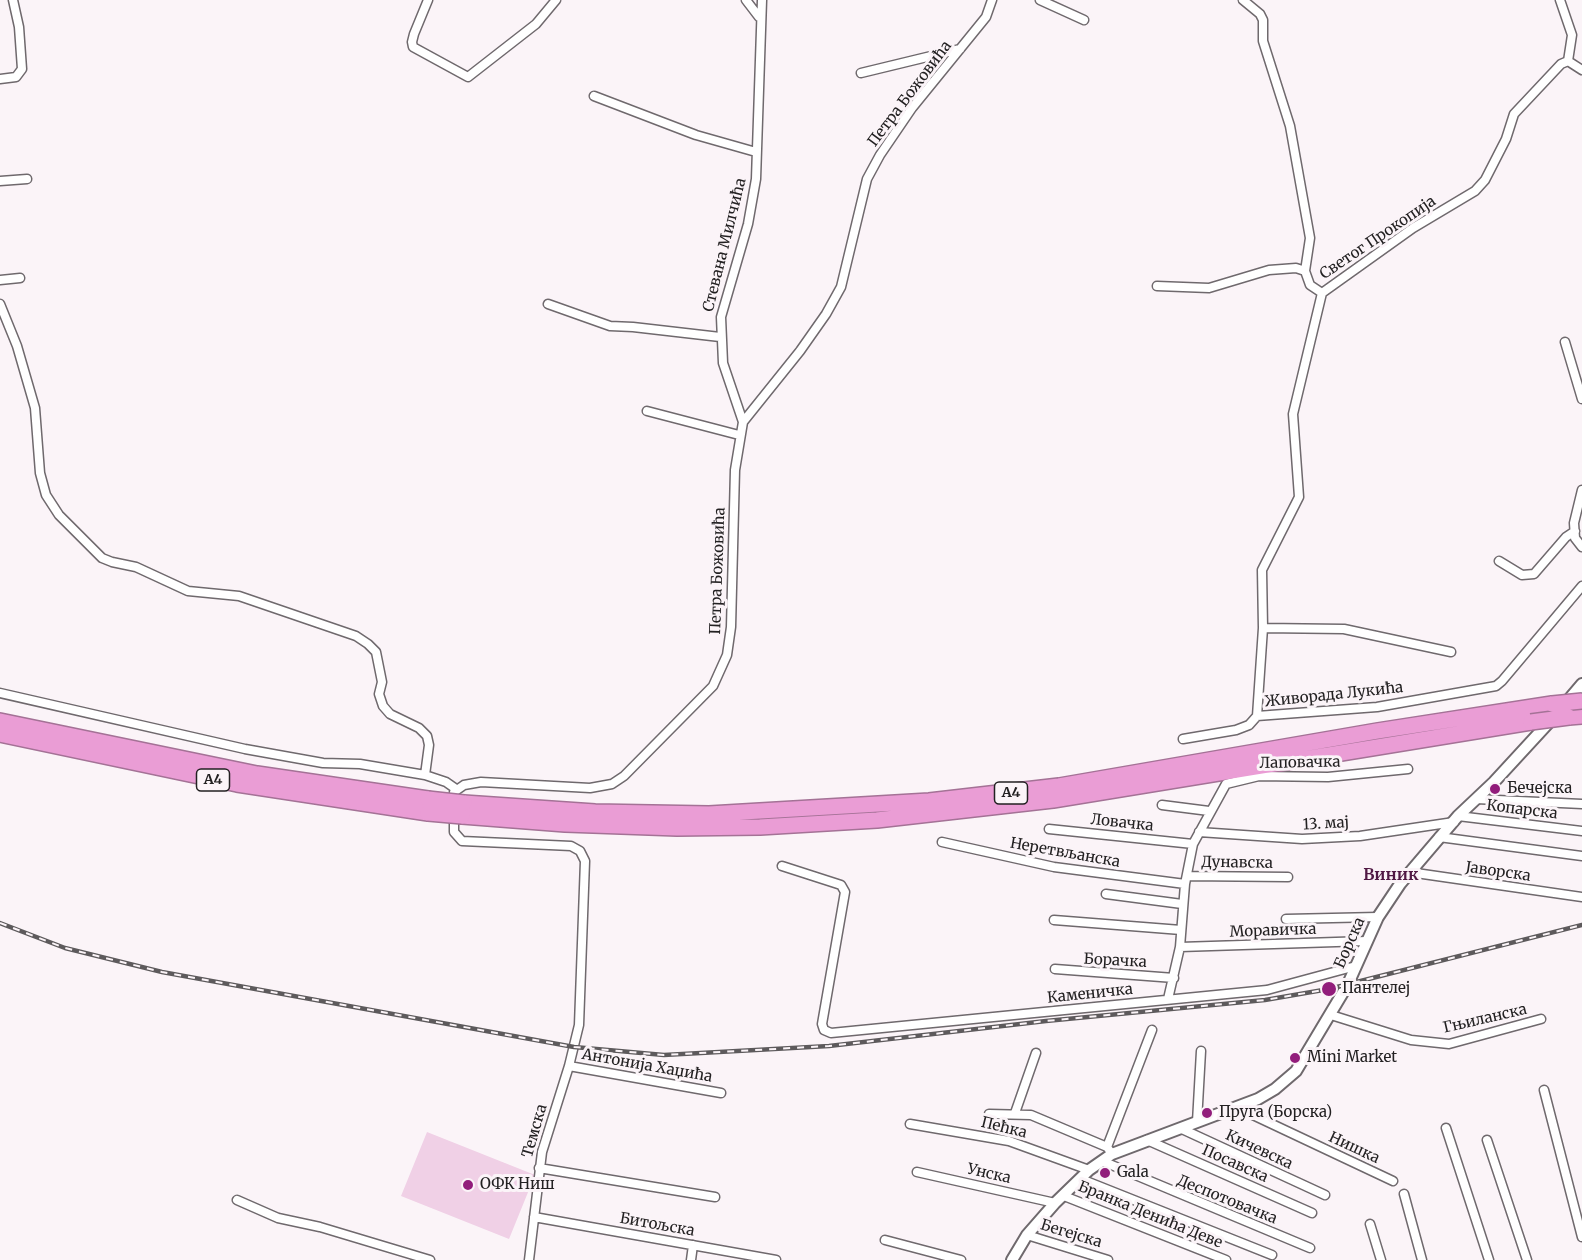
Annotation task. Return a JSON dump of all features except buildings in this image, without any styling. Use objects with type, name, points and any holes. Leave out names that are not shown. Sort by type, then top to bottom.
[{"type":"highway","name":"A4","points":[[463,810],[709,814],[814,810],[929,801],[1049,788],[1377,731],[1582,701]]},
{"type":"highway","name":"A4","points":[[0,734],[200,777],[337,801],[428,806],[650,827],[760,827],[877,820],[1053,800],[1531,722],[1576,717]]},
{"type":"highway","name":"A4","points":[[0,721],[257,774],[428,806]]},
{"type":"street","points":[[0,79],[16,77],[22,69],[13,0]]},
{"type":"street","points":[[428,0],[414,34],[412,42],[414,47],[468,77],[536,24],[556,0]]},
{"type":"street","points":[[746,0],[759,17]]},
{"type":"street","name":"Стевана Милчића","points":[[743,422],[723,363],[720,337],[721,317],[748,224],[756,179],[759,17],[762,0]]},
{"type":"street","name":"Петра Божовића","points":[[456,789],[481,782],[590,788],[612,784],[624,776],[714,686],[728,655],[731,627],[735,470],[739,435],[743,422],[826,314],[841,287],[867,179],[912,108],[986,17],[992,0]]},
{"type":"street","points":[[1040,0],[1084,20]]},
{"type":"street","points":[[1243,0],[1260,14],[1263,20],[1263,41],[1290,126],[1310,238],[1305,271],[1310,285],[1322,292]]},
{"type":"street","points":[[1560,0],[1572,35],[1568,61],[1582,70]]},
{"type":"street","points":[[1572,35],[1582,28]]},
{"type":"street","points":[[861,73],[960,49]]},
{"type":"street","name":"Светог Прокопија","points":[[1257,716],[1263,628],[1262,570],[1299,497],[1293,414],[1322,292],[1413,228],[1475,191],[1485,180],[1506,139],[1514,114],[1561,64],[1568,61]]},
{"type":"street","points":[[594,96],[696,135],[756,152]]},
{"type":"street","points":[[0,182],[27,179]]},
{"type":"street","points":[[1158,286],[1209,288],[1269,270],[1296,268],[1305,271]]},
{"type":"street","points":[[0,280],[20,278]]},
{"type":"street","points":[[0,304],[13,336],[35,408],[40,473],[46,495],[59,515],[102,558],[111,562],[146,571],[188,591],[239,596],[356,636],[368,644],[376,652],[382,682],[379,694],[383,706],[390,714],[418,728],[427,736],[429,746],[425,775]]},
{"type":"street","points":[[548,304],[610,326],[720,337]]},
{"type":"street","points":[[1565,342],[1582,399]]},
{"type":"street","points":[[647,411],[739,435]]},
{"type":"street","points":[[1582,490],[1575,531],[1575,538],[1582,547]]},
{"type":"street","points":[[1499,561],[1522,575],[1534,574],[1566,537],[1575,531]]},
{"type":"street","name":"Живорада Лукића","points":[[1257,716],[1377,707],[1496,686],[1582,586]]},
{"type":"street","points":[[1263,628],[1344,629],[1451,652]]},
{"type":"street","name":"Борска","points":[[1012,1260],[1027,1234],[1110,1151],[1182,1129],[1238,1108],[1275,1089],[1296,1071],[1331,1015],[1378,916],[1409,872],[1456,819],[1531,743],[1582,684]]},
{"type":"street","points":[[0,693],[245,749],[323,763],[360,764],[425,775],[446,782],[456,789]]},
{"type":"street","points":[[1183,739],[1236,730],[1254,722],[1257,716]]},
{"type":"street","name":"Лаповачка","points":[[1168,999],[1180,947],[1182,904],[1193,844],[1209,811],[1226,784],[1240,778],[1328,777],[1408,769]]},
{"type":"street","name":"Темска","points":[[456,789],[453,796],[454,832],[462,841],[571,846],[584,856],[579,1025],[539,1168],[530,1260]]},
{"type":"street","points":[[1476,799],[1582,804]]},
{"type":"street","points":[[1162,805],[1209,811]]},
{"type":"street","name":"Копарска","points":[[1456,819],[1582,831]]},
{"type":"street","name":"13. мај","points":[[1199,832],[1302,839],[1360,836],[1456,819]]},
{"type":"street","name":"Ловачка","points":[[1049,829],[1193,844]]},
{"type":"street","points":[[1439,837],[1582,856]]},
{"type":"street","name":"Неретвљанска","points":[[942,843],[1053,867],[1186,880]]},
{"type":"street","name":"Каменичка","points":[[782,866],[841,885],[844,892],[822,1024],[825,1031],[883,1028],[1267,990],[1356,966]]},
{"type":"street","name":"Јаворска","points":[[1409,872],[1582,897]]},
{"type":"street","name":"Дунавска","points":[[1186,880],[1288,877]]},
{"type":"street","points":[[1106,894],[1182,904]]},
{"type":"street","points":[[1286,919],[1378,916]]},
{"type":"street","points":[[1054,920],[1181,930]]},
{"type":"street","name":"Моравичка","points":[[1180,947],[1367,941]]},
{"type":"street","name":"Борачка","points":[[1055,969],[1174,978]]},
{"type":"street","name":"Гњиланска","points":[[1331,1015],[1411,1040],[1449,1044],[1541,1019]]},
{"type":"street","points":[[989,1114],[1031,1115],[1110,1151],[1152,1030]]},
{"type":"street","points":[[1197,1122],[1201,1051]]},
{"type":"street","points":[[1015,1113],[1036,1053]]},
{"type":"street","name":"Антонија Хаџића","points":[[569,1066],[721,1093]]},
{"type":"street","points":[[1544,1090],[1582,1236]]},
{"type":"street","name":"Нишка","points":[[1238,1108],[1393,1181]]},
{"type":"street","name":"Пећка","points":[[910,1124],[1010,1141],[1272,1255]]},
{"type":"street","points":[[1446,1128],[1490,1260]]},
{"type":"street","name":"Кичевска","points":[[1182,1129],[1324,1195]]},
{"type":"street","name":"Посавска","points":[[1147,1140],[1312,1213]]},
{"type":"street","points":[[1487,1140],[1527,1260]]},
{"type":"street","name":"Деспотовачка","points":[[1102,1161],[1310,1248]]},
{"type":"street","points":[[539,1168],[715,1197]]},
{"type":"street","name":"Унска","points":[[917,1172],[1060,1200]]},
{"type":"street","points":[[1404,1194],[1422,1260]]},
{"type":"street","points":[[237,1200],[278,1218],[321,1227],[430,1260]]},
{"type":"street","name":"Бранка Денића Деве","points":[[1060,1200],[1226,1260]]},
{"type":"street","name":"Битољска","points":[[534,1217],[776,1260]]},
{"type":"street","points":[[1370,1224],[1381,1260]]},
{"type":"street","name":"Бегејска","points":[[1027,1234],[1108,1260]]},
{"type":"street","points":[[885,1240],[961,1260]]},
{"type":"street","points":[[691,1260],[693,1245]]},
{"type":"shaded area","name":"ОФК Ниш","points":[[427,1132],[535,1175],[509,1239],[401,1196]]},
{"type":"railway","points":[[0,923],[65,948],[162,972],[574,1047],[664,1055],[829,1046],[1046,1021],[1265,1000],[1329,989],[1582,925]]},
{"type":"place","name":"Бечејска","points":[[1495,789]]},
{"type":"place","name":"Пантелеј","points":[[1329,989]]},
{"type":"place","name":"Mini Market","points":[[1295,1058]]},
{"type":"place","name":"Пруга (Борска)","points":[[1207,1113]]},
{"type":"place","name":"Gala","points":[[1105,1173]]},
{"type":"place","name":"ОФК Ниш","points":[[468,1185]]},
{"type":"district","name":"Виник","points":[[1391,875]]}]
